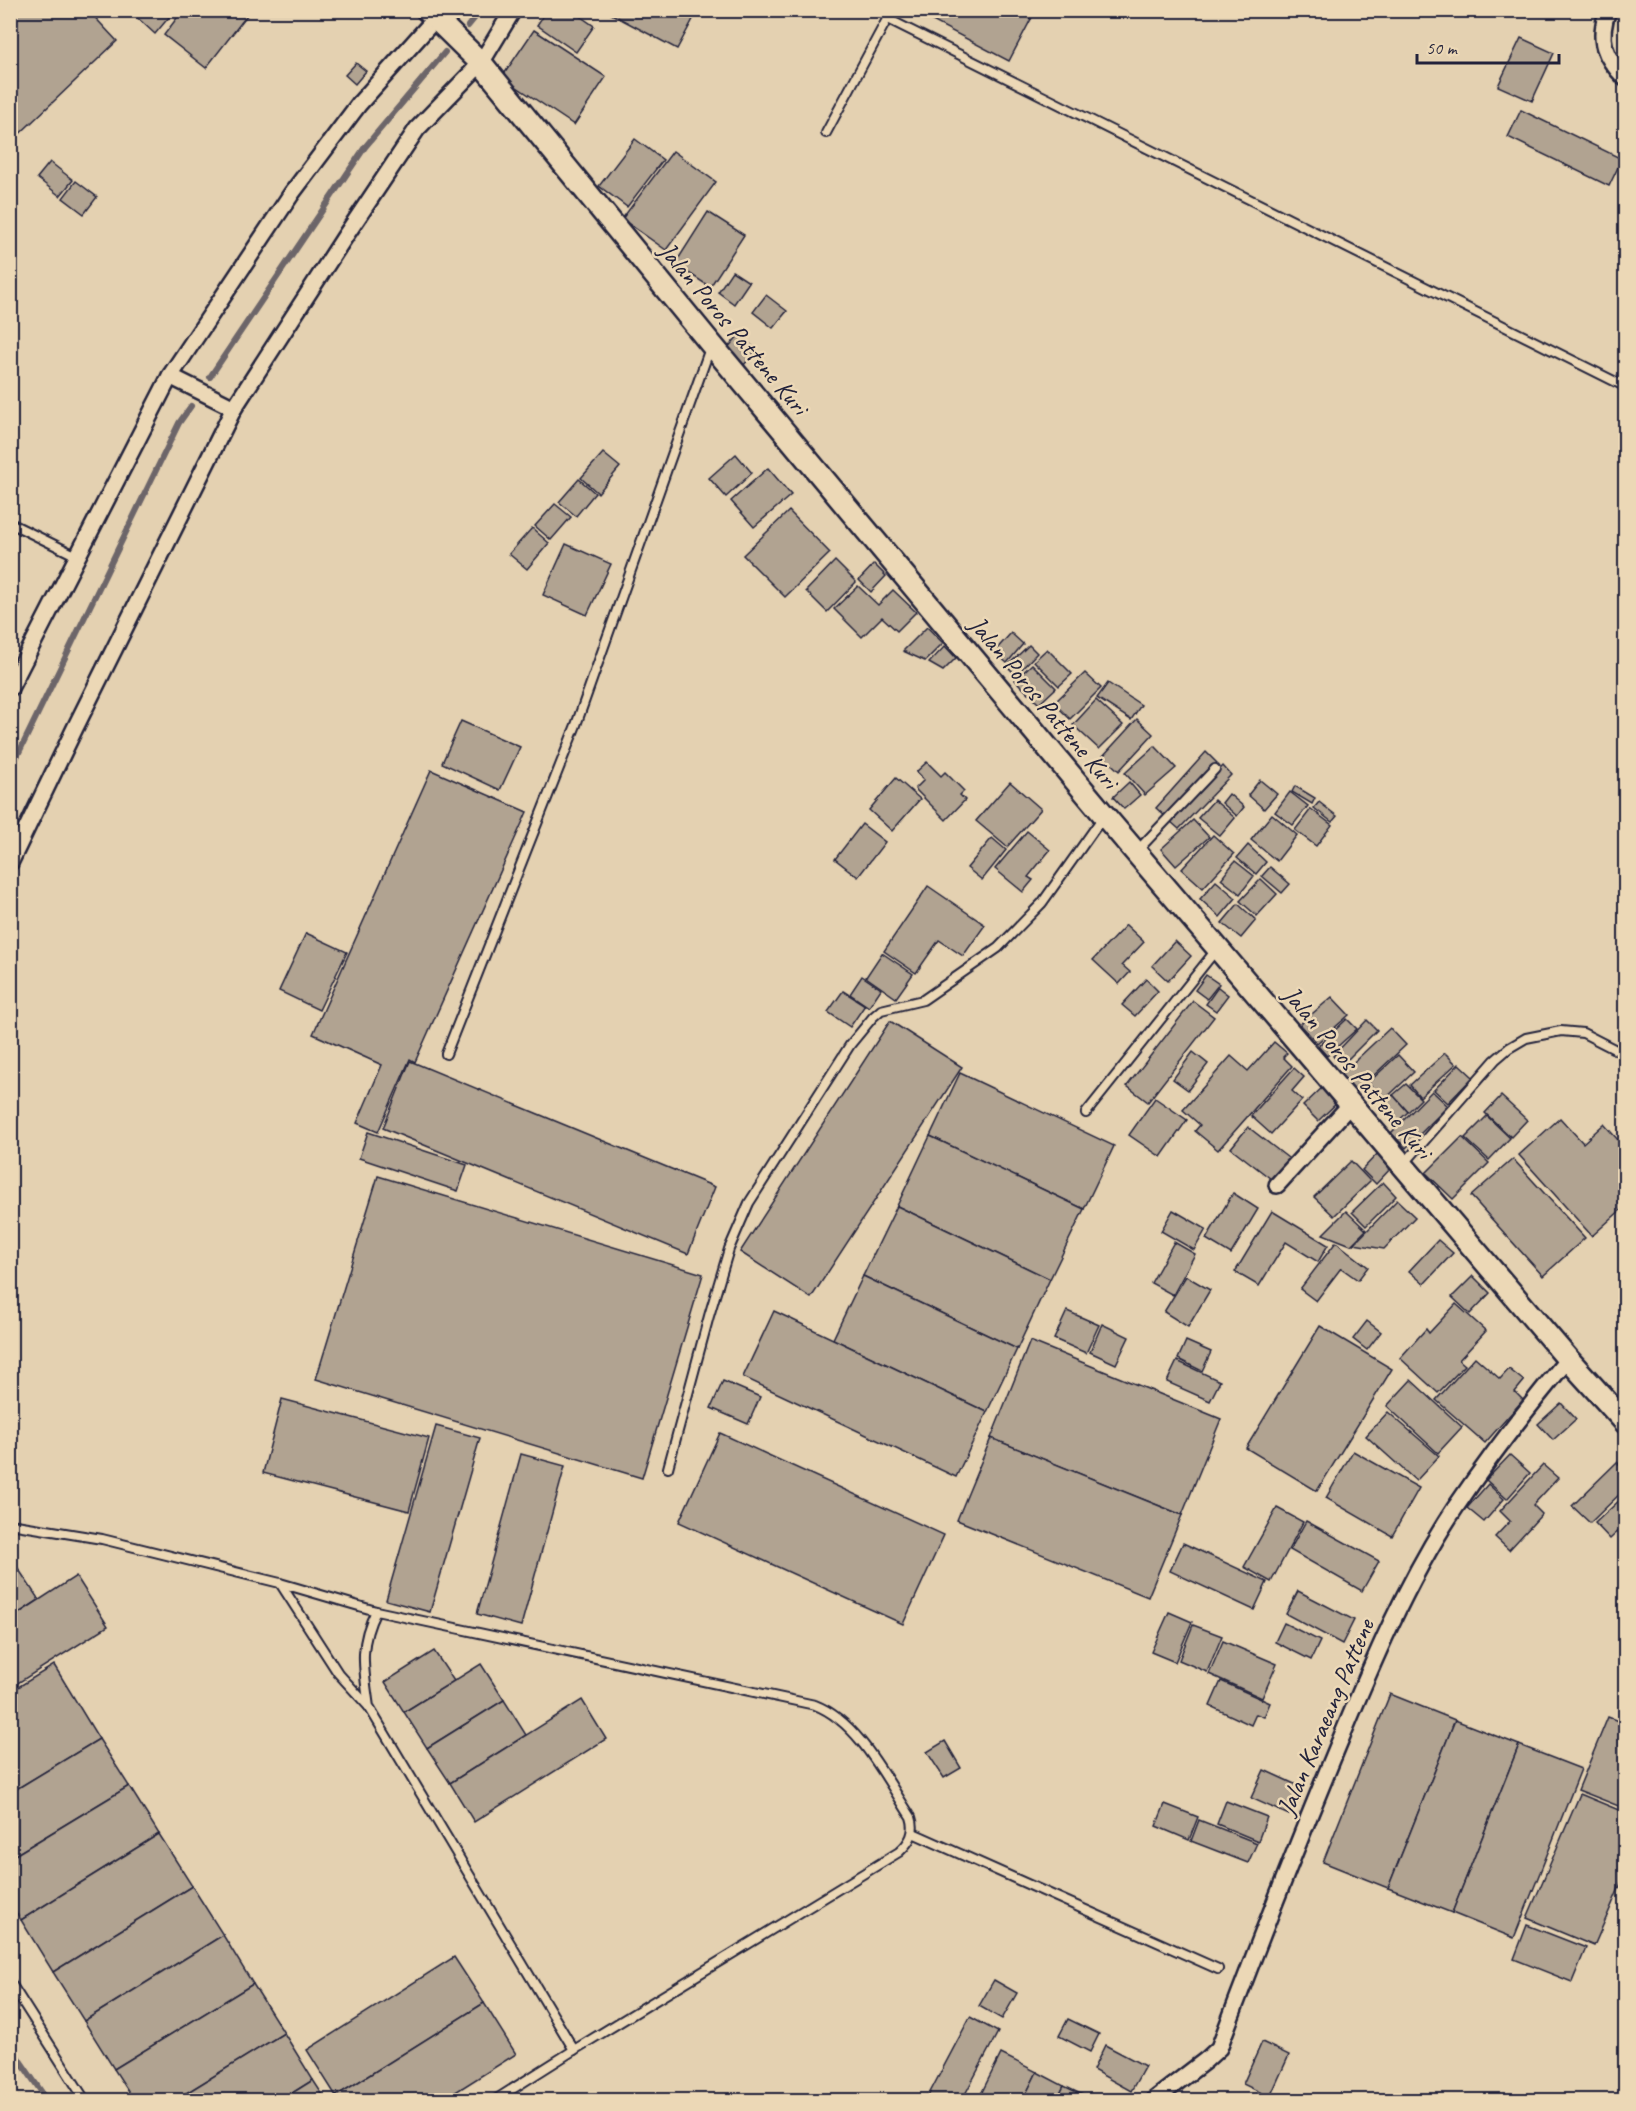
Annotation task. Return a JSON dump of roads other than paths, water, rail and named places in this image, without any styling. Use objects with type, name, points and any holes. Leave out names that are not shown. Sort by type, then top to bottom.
[{"type":"street","points":[[10,863],[234,408],[417,129],[481,63],[513,10]]},
{"type":"street","points":[[1608,10],[1602,36],[1604,50],[1615,68],[1626,79]]},
{"type":"street","points":[[10,688],[170,376],[298,184],[359,104],[435,14]]},
{"type":"street","name":"Jalan Poros Pattene Kuri","points":[[435,14],[481,63],[711,344],[1104,815],[1402,1166],[1626,1423]]},
{"type":"street","points":[[170,376],[234,408]]},
{"type":"street","points":[[1277,1185],[1350,1105]]},
{"type":"street","name":"Jalan Karaeang Pattene","points":[[1154,2100],[1219,2048],[1282,1881],[1378,1650],[1411,1584],[1455,1509],[1522,1414],[1568,1359]]},
{"type":"lane","points":[[826,133],[892,10]]},
{"type":"lane","points":[[888,19],[1626,387]]},
{"type":"lane","points":[[446,1054],[576,725],[711,344]]},
{"type":"lane","points":[[10,523],[79,556]]},
{"type":"lane","points":[[1136,852],[1215,769]]},
{"type":"lane","points":[[668,1468],[729,1249],[749,1203],[850,1045],[881,1010],[923,1000],[998,948],[1042,903],[1104,815]]},
{"type":"lane","points":[[1086,1113],[1217,948]]},
{"type":"lane","points":[[1402,1166],[1496,1060],[1509,1048],[1526,1038],[1561,1031],[1583,1033],[1626,1055]]},
{"type":"lane","points":[[10,1524],[102,1539],[280,1583],[376,1611],[804,1702],[827,1710],[853,1730],[911,1817],[913,1833],[906,1845],[899,1852],[495,2100]]},
{"type":"lane","points":[[280,1583],[338,1673],[369,1707],[574,2050]]},
{"type":"lane","points":[[369,1707],[363,1659],[367,1628],[376,1611]]},
{"type":"lane","points":[[913,1833],[1218,1969]]},
{"type":"lane","points":[[10,1982],[85,2100]]},
{"type":"waterway","points":[[468,26],[481,10]]},
{"type":"waterway","points":[[210,377],[365,147],[445,52]]},
{"type":"waterway","points":[[10,771],[179,423],[191,406]]},
{"type":"waterway","points":[[10,2046],[47,2100]]}]
